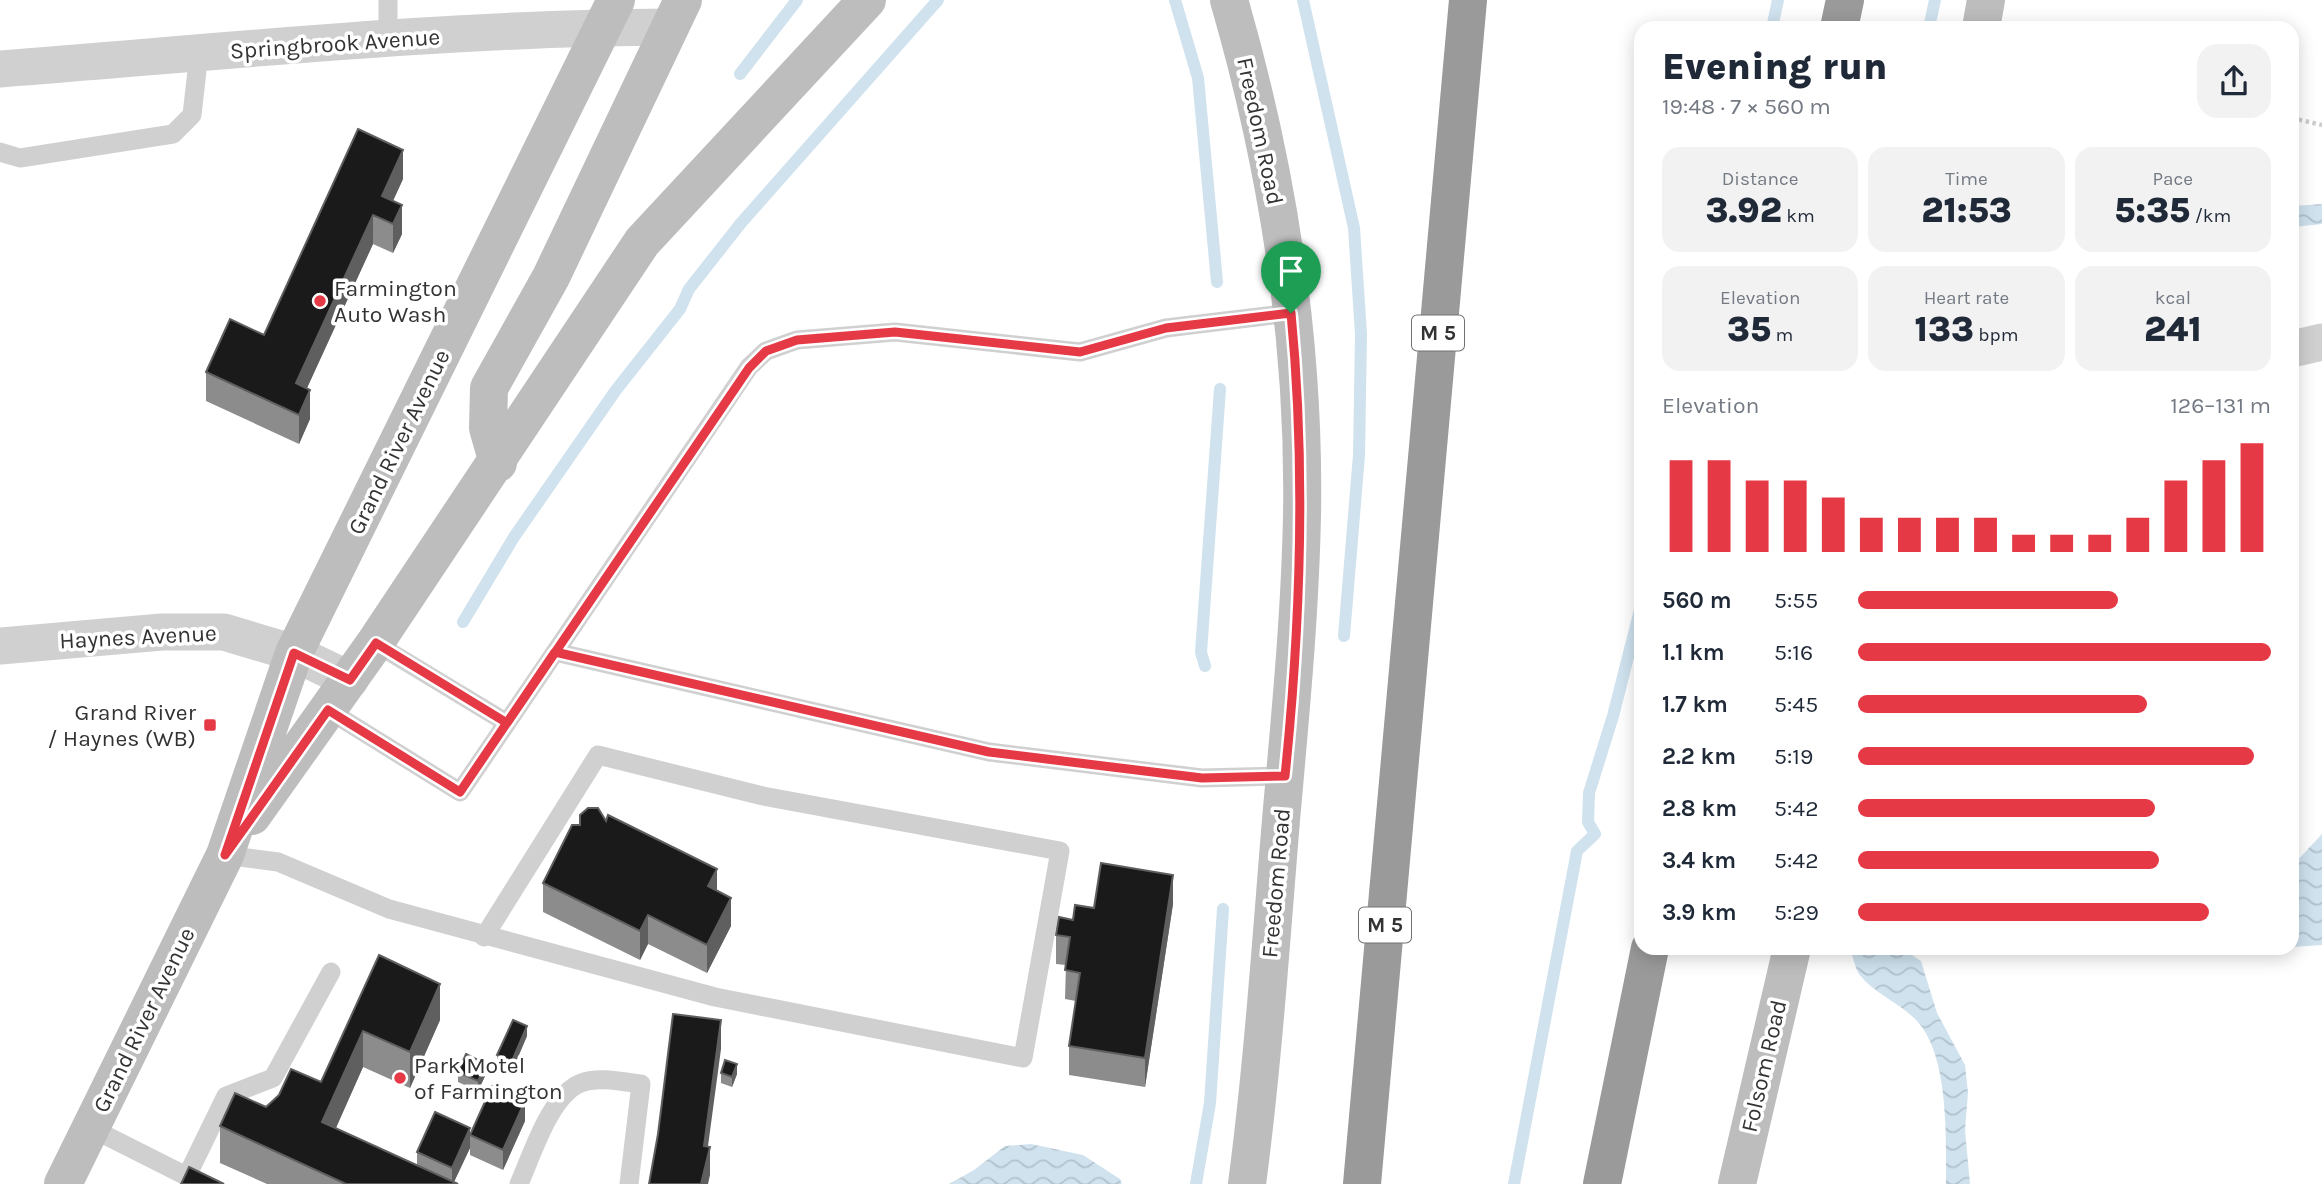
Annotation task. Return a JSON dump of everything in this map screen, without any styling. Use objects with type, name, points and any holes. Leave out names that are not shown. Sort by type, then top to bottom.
[{"type":"highway","name":"M 5","points":[[1362,1184],[1468,0]]},
{"type":"highway","points":[[1840,21],[1845,0]]},
{"type":"highway","points":[[1602,1184],[1649,955]]},
{"type":"main road","name":"Grand River Avenue","points":[[225,855],[376,643],[498,463],[642,242],[867,0]]},
{"type":"main road","name":"Freedom Road","points":[[1228,0],[1254,88],[1275,184],[1299,397],[1302,513],[1296,670],[1260,1087],[1247,1184]]},
{"type":"main road","points":[[1982,21],[1986,0]]},
{"type":"main road","name":"Grand River Avenue","points":[[63,1184],[225,855],[294,653],[609,13]]},
{"type":"main road","points":[[498,463],[488,428],[489,388],[551,277],[677,13]]},
{"type":"main road","name":"Folsom Road","points":[[1737,1184],[1790,955]]},
{"type":"street","name":"Springbrook Avenue","points":[[0,69],[388,40],[609,13],[677,13]]},
{"type":"street","points":[[2299,347],[2322,342]]},
{"type":"street","name":"Haynes Avenue","points":[[0,646],[162,632],[224,632],[294,653],[350,680]]},
{"type":"lane","points":[[388,0],[388,40]]},
{"type":"lane","points":[[0,152],[20,158],[173,134],[192,115],[199,53]]},
{"type":"lane","points":[[328,710],[460,792],[749,368],[766,351],[797,340],[895,332],[1080,352],[1166,328],[1291,313]]},
{"type":"lane","points":[[376,643],[507,723]]},
{"type":"lane","points":[[555,652],[989,752],[1202,778],[1285,776]]},
{"type":"lane","points":[[225,855],[278,862],[389,909],[484,937],[715,997],[1023,1058],[1060,851],[763,796],[598,755],[484,937]]},
{"type":"lane","points":[[91,1128],[194,1180],[226,1096],[272,1078],[331,972]]},
{"type":"lane","points":[[519,1184],[556,1102],[581,1083],[609,1081],[641,1084],[629,1184]]},
{"type":"lane","points":[[226,1096],[249,1106]]},
{"type":"path","points":[[2299,120],[2322,125]]},
{"type":"water","points":[[2322,204],[2322,224],[2299,226],[2299,206]]},
{"type":"water","points":[[2322,834],[2322,945],[2299,947],[2299,859]]},
{"type":"water","points":[[1852,955],[1912,955],[1921,961],[1937,1013],[1965,1065],[1968,1093],[1965,1130],[1970,1184],[1946,1184],[1944,1099],[1928,1037],[1911,1015],[1865,981]]},
{"type":"water","points":[[1031,1144],[1083,1155],[1120,1179],[1122,1184],[949,1184],[974,1170],[1005,1146]]},
{"type":"building","name":"Farmington Auto Wash","points":[[358,129],[403,150],[382,196],[402,205],[393,224],[373,215],[296,383],[310,390],[299,415],[206,372],[230,319],[264,335]]},
{"type":"building","points":[[588,808],[598,808],[606,821],[608,815],[717,869],[708,886],[731,898],[707,945],[648,915],[640,931],[543,883],[572,825],[580,825],[580,815]]},
{"type":"building","points":[[1101,863],[1173,875],[1145,1058],[1069,1046],[1080,973],[1065,970],[1070,937],[1056,935],[1059,917],[1073,920],[1075,905],[1094,908]]},
{"type":"building","points":[[379,955],[440,984],[410,1052],[363,1031],[322,1122],[458,1184],[346,1184],[220,1126],[235,1093],[266,1107],[279,1095],[291,1069],[321,1082]]},
{"type":"building","points":[[673,1014],[721,1020],[704,1146],[710,1147],[701,1184],[649,1184]]},
{"type":"building","points":[[513,1020],[527,1026],[512,1061],[497,1055]]},
{"type":"building","points":[[466,1054],[486,1064],[478,1081],[458,1072]]},
{"type":"building","points":[[725,1060],[737,1064],[732,1077],[721,1073]]},
{"type":"building","points":[[492,1086],[525,1101],[503,1150],[470,1135]]},
{"type":"building","points":[[435,1112],[470,1128],[452,1168],[417,1152]]},
{"type":"building","points":[[189,1167],[224,1184],[181,1184]]},
{"type":"waterway","points":[[740,74],[797,0]]},
{"type":"waterway","points":[[463,622],[514,537],[616,390],[680,309],[689,289],[741,223],[938,0]]},
{"type":"waterway","points":[[1175,0],[1198,78],[1217,282]]},
{"type":"waterway","points":[[1303,0],[1354,228],[1361,334],[1359,455],[1344,636]]},
{"type":"waterway","points":[[1774,21],[1778,0]]},
{"type":"waterway","points":[[1930,21],[1935,0]]},
{"type":"waterway","points":[[1205,666],[1201,652],[1220,389]]},
{"type":"waterway","points":[[1514,1184],[1577,851],[1595,834],[1588,822],[1589,793],[1613,716],[1634,633]]},
{"type":"waterway","points":[[1196,1184],[1210,1103],[1223,909]]},
{"type":"place","name":"Farmington Auto Wash","points":[[320,301]]},
{"type":"place","name":"Grand River / Haynes (WB)","points":[[210,725]]},
{"type":"place","name":"Park Motel of Farmington","points":[[400,1078]]},
{"type":"route","points":[[1291,313],[1166,328],[1080,352],[895,332],[797,340],[766,351],[749,368],[507,723],[376,643],[350,680],[294,653],[225,855],[328,710],[460,792],[555,652],[989,752],[1202,778],[1285,776],[1296,670],[1302,513],[1299,397],[1291,313]]}]
